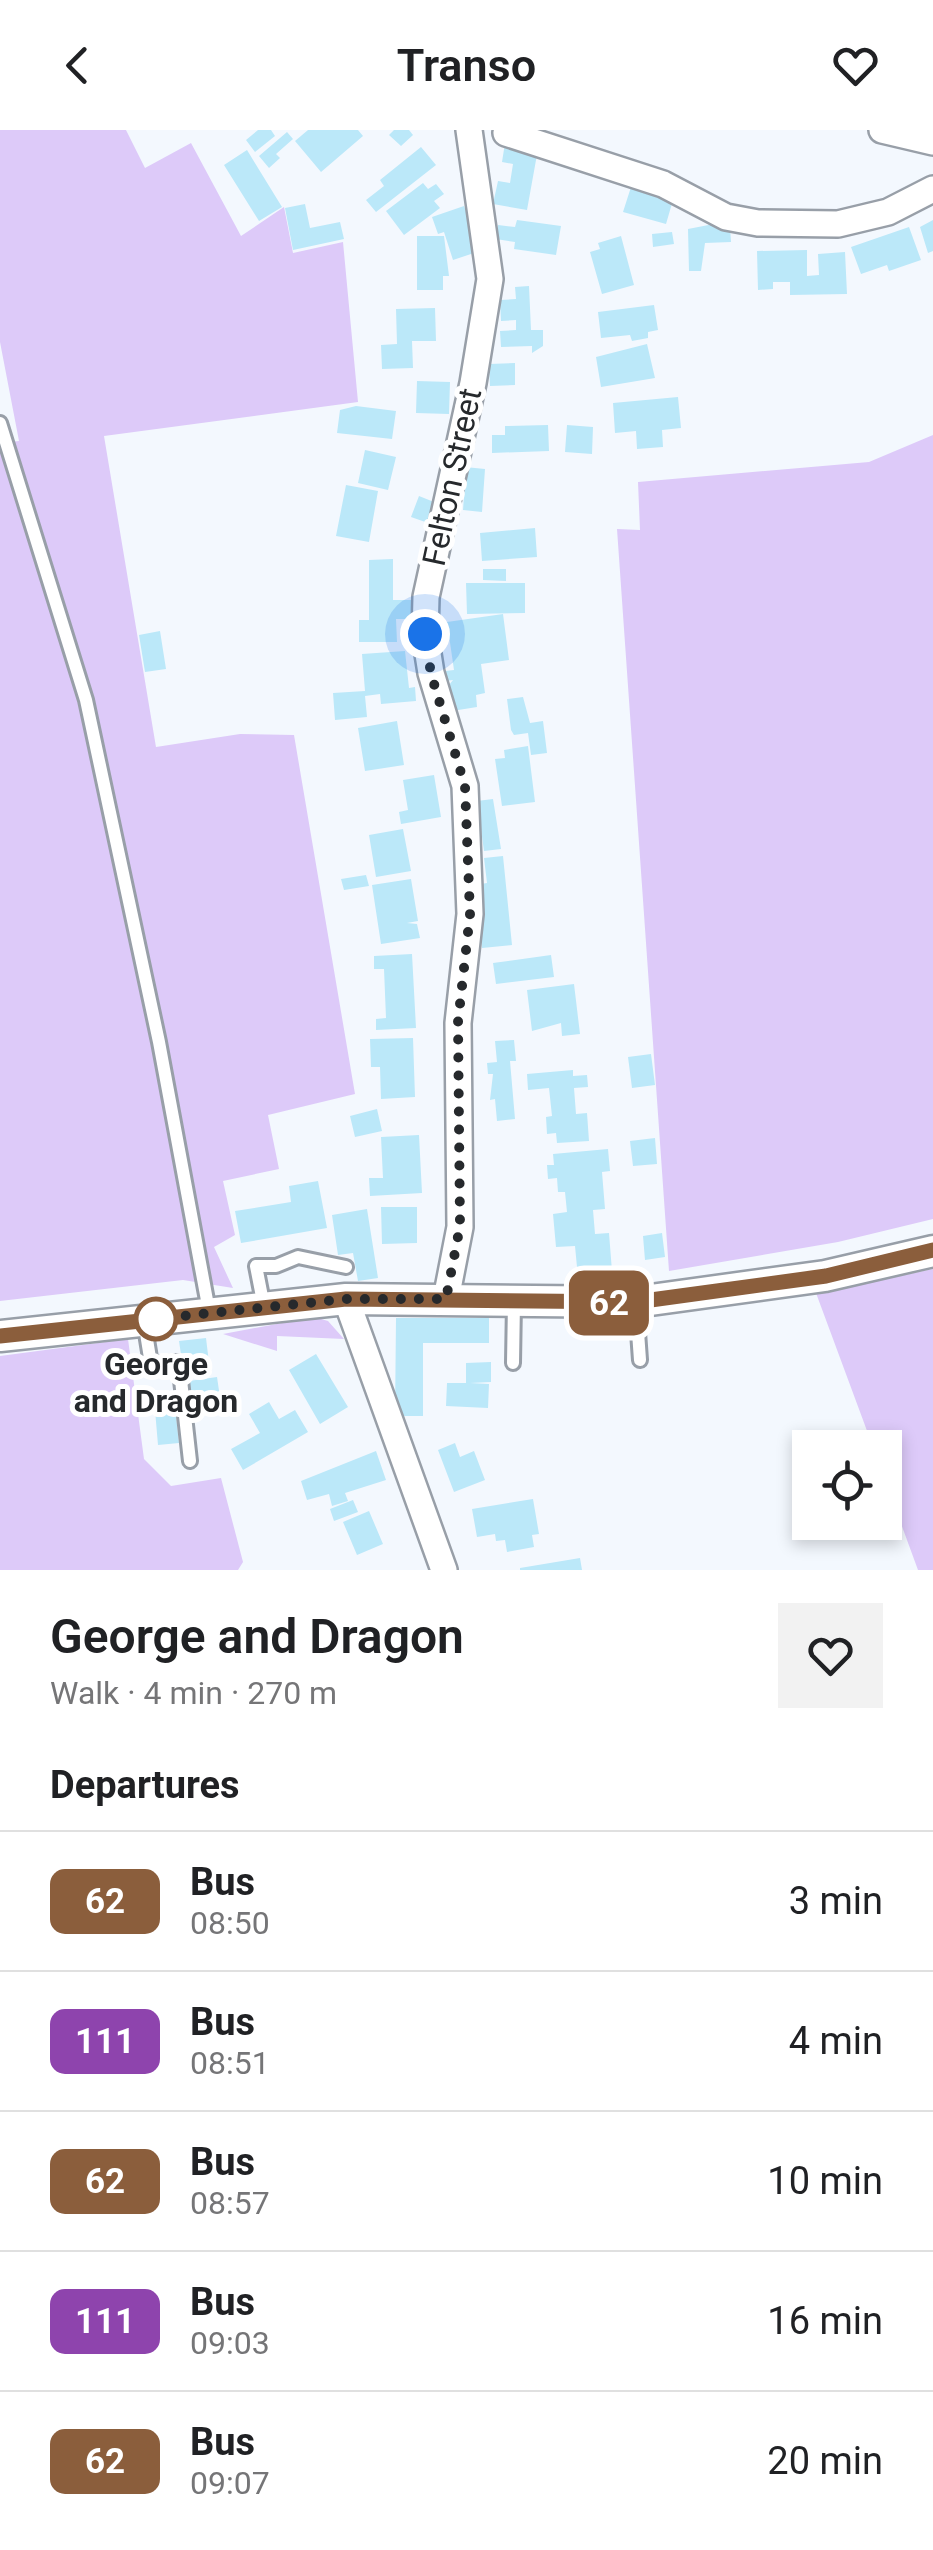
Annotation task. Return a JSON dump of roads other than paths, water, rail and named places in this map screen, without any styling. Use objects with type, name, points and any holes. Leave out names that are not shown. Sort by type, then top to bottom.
[{"type":"street","name":"Felton Street","points":[[446,1299],[460,1226],[458,1022],[470,914],[465,786],[431,674],[425,634],[426,597],[473,383],[490,278],[470,130]]},
{"type":"street","points":[[882,130],[933,142]]},
{"type":"street","points":[[478,174],[507,131],[663,184],[708,211],[758,223],[838,224],[888,212],[933,189]]},
{"type":"street","points":[[0,1336],[346,1299],[636,1302],[826,1276],[933,1250]]},
{"type":"street","points":[[346,1299],[444,1570]]},
{"type":"lane","points":[[0,424],[86,700],[159,1042],[209,1314]]},
{"type":"lane","points":[[264,1308],[256,1266],[276,1266],[298,1258],[346,1267]]},
{"type":"lane","points":[[512,1363],[514,1302]]},
{"type":"lane","points":[[636,1302],[640,1360]]},
{"type":"lane","points":[[144,1320],[151,1364],[178,1362],[190,1460]]},
{"type":"place","name":"George and Dragon","points":[[156,1319]]}]
